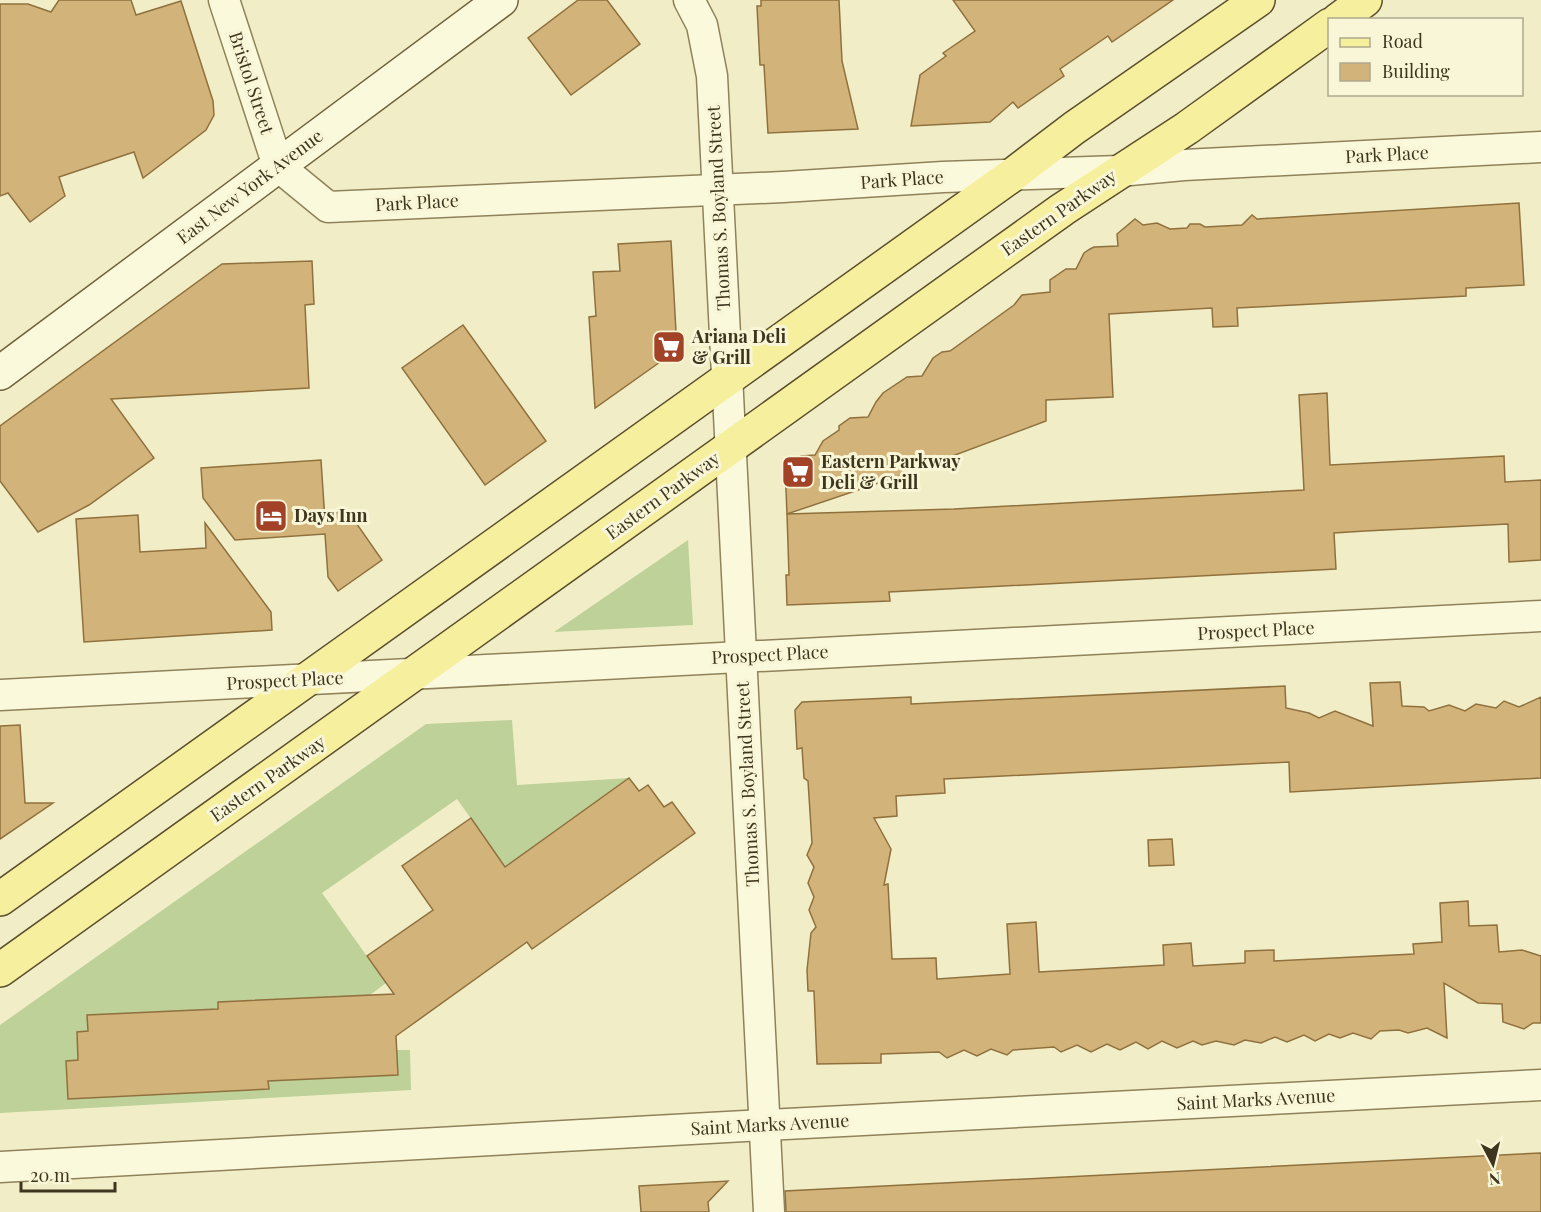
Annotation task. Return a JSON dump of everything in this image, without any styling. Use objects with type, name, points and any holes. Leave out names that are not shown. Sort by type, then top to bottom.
[{"type":"main road","name":"East New York Avenue","points":[[0,373],[501,0]]},
{"type":"main road","points":[[0,898],[1011,176],[1074,128],[1258,0]]},
{"type":"main road","points":[[1341,18],[1365,0]]},
{"type":"main road","name":"Eastern Parkway","points":[[0,970],[684,482],[731,446],[1119,171],[1187,128],[1328,26]]},
{"type":"street","name":"Bristol Street","points":[[224,0],[278,166]]},
{"type":"street","name":"Thomas S. Boyland Street","points":[[689,0],[702,25],[712,76],[769,1212]]},
{"type":"street","name":"Park Place","points":[[278,166],[328,207],[783,187],[943,177],[1119,171],[1184,165],[1541,147]]},
{"type":"street","name":"Prospect Place","points":[[0,695],[1541,616]]},
{"type":"street","name":"Saint Marks Avenue","points":[[0,1167],[1541,1085]]},
{"type":"green space","points":[[688,540],[693,625],[554,632]]},
{"type":"green space","points":[[512,720],[517,785],[629,778],[512,877],[501,861],[498,863],[496,854],[457,799],[322,893],[386,983],[370,995],[219,1002],[218,1009],[87,1015],[88,1031],[77,1032],[78,1060],[66,1062],[68,1099],[269,1088],[268,1081],[397,1075],[397,1050],[410,1050],[411,1090],[0,1113],[0,1025],[426,724]]},
{"type":"building","points":[[59,0],[131,0],[136,15],[181,1],[213,101],[214,115],[206,130],[143,178],[134,152],[59,177],[65,196],[30,222],[8,193],[0,196],[0,4],[28,4],[51,12]]},
{"type":"building","points":[[578,0],[607,0],[640,44],[571,95],[528,38]]},
{"type":"building","points":[[761,0],[839,0],[842,61],[858,129],[768,133],[764,65],[760,65],[757,6],[761,6]]},
{"type":"building","points":[[953,0],[1173,0],[1112,42],[1108,36],[1060,69],[1064,76],[1018,108],[1013,102],[990,122],[911,126],[920,75],[946,56],[943,53],[975,31]]},
{"type":"building","points":[[1519,203],[1524,285],[1466,288],[1466,296],[1237,308],[1238,326],[1213,327],[1212,308],[1109,314],[1113,397],[1046,400],[1046,421],[947,458],[947,460],[787,514],[785,466],[801,456],[815,455],[823,441],[839,430],[839,426],[850,418],[868,417],[883,393],[907,377],[922,376],[933,358],[942,352],[950,351],[1014,305],[1022,295],[1050,292],[1050,280],[1066,269],[1076,269],[1084,253],[1090,249],[1118,246],[1117,234],[1135,219],[1143,225],[1157,223],[1170,229],[1187,228],[1190,224],[1200,224],[1205,227],[1242,225],[1252,215],[1257,219]]},
{"type":"building","points":[[671,241],[677,350],[595,408],[589,317],[596,316],[593,272],[620,271],[618,244]]},
{"type":"building","points":[[312,261],[314,304],[305,305],[309,388],[111,399],[154,458],[89,505],[38,532],[0,481],[0,426],[222,264]]},
{"type":"building","points":[[463,325],[546,441],[485,485],[402,368]]},
{"type":"building","points":[[1327,393],[1330,465],[1504,456],[1505,482],[1541,480],[1541,560],[1509,562],[1508,524],[1365,531],[1334,533],[1336,569],[889,592],[890,601],[787,605],[786,575],[789,575],[787,514],[954,509],[1304,490],[1299,395]]},
{"type":"building","name":"Days Inn","points":[[321,460],[325,521],[345,507],[382,560],[338,591],[328,577],[325,534],[235,540],[203,498],[201,468]]},
{"type":"building","points":[[138,515],[140,552],[206,548],[205,523],[271,612],[272,630],[84,642],[76,519]]},
{"type":"building","points":[[1400,682],[1402,706],[1424,707],[1429,711],[1449,705],[1465,711],[1476,704],[1496,708],[1504,701],[1519,707],[1541,697],[1541,778],[1290,792],[1289,762],[944,779],[945,793],[896,796],[897,816],[874,818],[891,849],[884,885],[888,884],[892,959],[936,958],[937,979],[1010,974],[1007,924],[1036,922],[1039,972],[1164,965],[1163,945],[1191,943],[1193,966],[1245,963],[1245,951],[1274,950],[1274,961],[1414,954],[1413,944],[1442,942],[1440,903],[1468,901],[1469,926],[1497,925],[1499,952],[1522,950],[1541,956],[1541,1023],[1533,1023],[1524,1029],[1503,1022],[1502,1004],[1478,1003],[1444,983],[1447,1038],[1427,1028],[1408,1033],[1399,1030],[1380,1031],[1371,1039],[1353,1033],[1340,1038],[1329,1034],[1315,1041],[1304,1035],[1287,1042],[1275,1037],[1261,1043],[1245,1040],[1234,1045],[1216,1041],[1202,1045],[1193,1041],[1177,1048],[1162,1041],[1148,1049],[1136,1042],[1120,1050],[1107,1044],[1091,1052],[1077,1045],[1061,1052],[1054,1047],[1013,1050],[1007,1055],[991,1049],[977,1056],[964,1050],[947,1058],[939,1052],[881,1054],[881,1063],[817,1064],[814,991],[808,991],[807,970],[811,933],[816,927],[809,910],[814,897],[808,883],[814,867],[807,855],[812,843],[808,781],[804,778],[802,748],[797,749],[795,710],[802,702],[911,697],[911,704],[1285,686],[1286,708],[1309,713],[1319,718],[1335,711],[1373,726],[1370,683]]},
{"type":"building","points":[[20,725],[25,803],[53,803],[0,839],[0,726]]},
{"type":"building","points":[[629,778],[639,791],[648,785],[664,807],[672,802],[695,833],[532,949],[527,942],[396,1036],[398,1075],[268,1081],[269,1089],[68,1099],[66,1061],[78,1060],[77,1032],[88,1031],[87,1015],[218,1009],[218,1002],[394,994],[367,956],[433,910],[402,866],[471,818],[505,867]]},
{"type":"building","points":[[1172,839],[1174,865],[1149,866],[1148,840]]},
{"type":"building","points":[[1541,1153],[1541,1212],[786,1212],[785,1191]]},
{"type":"building","points":[[728,1181],[708,1202],[709,1212],[641,1212],[639,1186]]},
{"type":"place","name":"Ariana Deli & Grill","points":[[669,347]]},
{"type":"place","name":"Eastern Parkway Deli & Grill","points":[[798,472]]},
{"type":"place","name":"Days Inn","points":[[271,516]]}]
